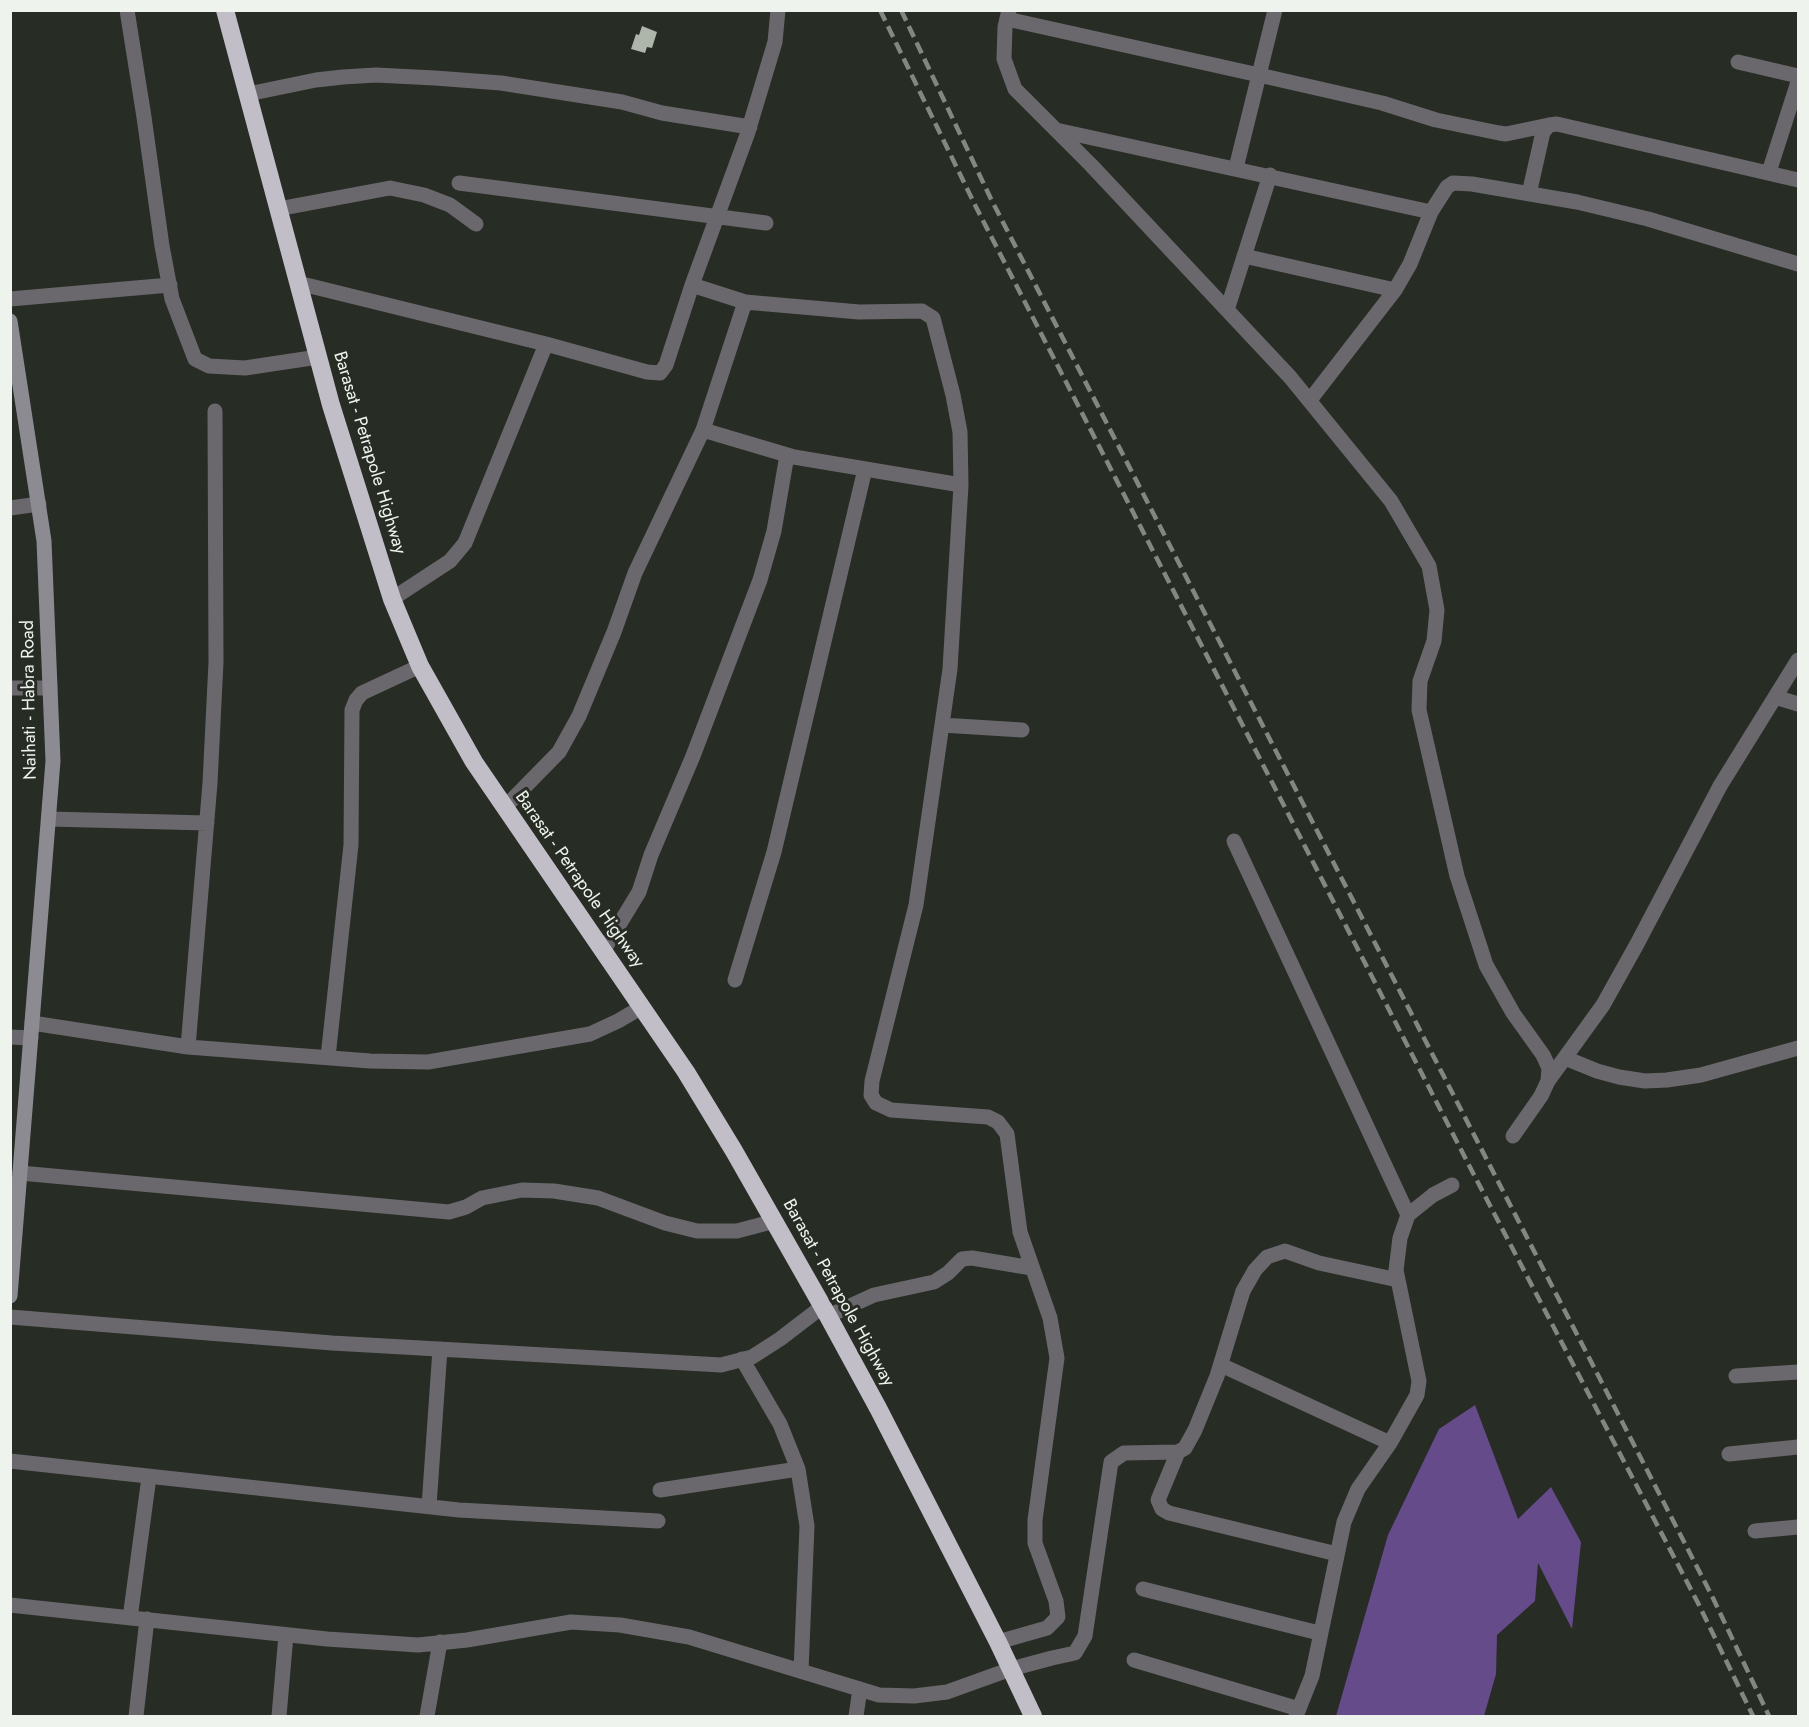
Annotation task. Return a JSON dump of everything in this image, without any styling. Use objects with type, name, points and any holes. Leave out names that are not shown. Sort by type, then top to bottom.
[{"type":"highway","name":"Barasat - Petrapole Highway","points":[[225,10],[318,357],[367,522],[392,599],[420,666],[474,762],[686,1072],[775,1221],[878,1408],[998,1642],[1033,1716]]},
{"type":"main road","name":"Naihati - Habra Road","points":[[10,321],[44,541],[53,761],[10,1296]]},
{"type":"street","points":[[127,10],[172,299],[195,359],[221,368],[245,368],[318,357]]},
{"type":"street","points":[[298,284],[546,344],[647,372],[660,373],[666,364],[692,285],[750,127],[775,42],[778,10]]},
{"type":"street","points":[[1236,168],[1275,10]]},
{"type":"street","points":[[1548,1081],[1549,1068],[1543,1055],[1514,1013],[1486,965],[1457,876],[1419,710],[1419,681],[1434,641],[1437,610],[1429,566],[1391,501],[1310,400],[1015,89],[1004,59],[1005,27],[1008,15],[1382,103],[1436,120],[1498,133],[1506,134],[1557,124],[1798,180]]},
{"type":"street","points":[[1738,62],[1798,76]]},
{"type":"street","points":[[248,94],[343,76],[435,78],[501,83],[622,102],[662,113],[750,127]]},
{"type":"street","points":[[1769,172],[1798,82]]},
{"type":"street","points":[[1529,194],[1543,132],[1549,125]]},
{"type":"street","points":[[1056,130],[1431,212]]},
{"type":"street","points":[[1227,310],[1269,175]]},
{"type":"street","points":[[459,183],[766,223]]},
{"type":"street","points":[[1310,400],[1395,290],[1410,264],[1431,212],[1452,183],[1472,184],[1576,202],[1648,219],[1798,264]]},
{"type":"street","points":[[278,209],[390,188],[424,195],[450,205],[476,224]]},
{"type":"street","points":[[1244,256],[1395,290]]},
{"type":"street","points":[[10,299],[170,285]]},
{"type":"street","points":[[692,285],[745,302],[860,312],[922,311],[933,318],[944,354],[960,432],[962,484],[950,669],[916,904],[872,1081],[871,1095],[876,1103],[891,1110],[988,1117],[998,1122],[1007,1134],[1020,1232],[1050,1318],[1057,1358],[1035,1520],[1035,1543],[1056,1601],[1058,1617],[1047,1628],[998,1642]]},
{"type":"street","points":[[504,808],[559,752],[579,716],[614,633],[635,573],[703,430],[745,302]]},
{"type":"street","points":[[392,599],[450,561],[465,543],[546,344]]},
{"type":"street","points":[[189,1047],[207,822],[216,662],[215,411]]},
{"type":"street","points":[[703,430],[787,455],[962,484]]},
{"type":"street","points":[[603,951],[639,892],[651,855],[693,756],[760,580],[774,531],[787,455]]},
{"type":"street","points":[[735,980],[774,852],[865,469]]},
{"type":"street","points":[[10,508],[39,504]]},
{"type":"street","points":[[1513,1136],[1531,1112],[1548,1081],[1603,1005],[1638,944],[1720,786],[1798,660]]},
{"type":"street","points":[[328,1057],[351,844],[352,710],[362,693],[420,666]]},
{"type":"street","points":[[10,688],[50,688]]},
{"type":"street","points":[[1775,697],[1798,704]]},
{"type":"street","points":[[942,725],[1022,730]]},
{"type":"street","points":[[49,819],[207,822]]},
{"type":"street","points":[[1234,841],[1408,1215]]},
{"type":"street","points":[[10,1037],[32,1030],[189,1047],[370,1061],[428,1062],[590,1034],[642,1007]]},
{"type":"street","points":[[1565,1058],[1597,1071],[1645,1081],[1701,1075],[1798,1048]]},
{"type":"street","points":[[20,1173],[449,1212],[466,1207],[482,1198],[522,1190],[554,1191],[598,1198],[665,1223],[697,1231],[737,1231],[775,1221]]},
{"type":"street","points":[[1134,1660],[1298,1713],[1312,1676],[1319,1633],[1344,1522],[1358,1489],[1390,1443],[1417,1395],[1419,1381],[1396,1270],[1400,1238],[1408,1215],[1433,1195],[1452,1185]]},
{"type":"street","points":[[1337,1554],[1169,1514],[1162,1509],[1158,1500],[1178,1452],[1190,1442],[1221,1365],[1244,1291],[1255,1270],[1267,1257],[1285,1251],[1319,1263],[1398,1280]]},
{"type":"street","points":[[10,1317],[332,1343],[721,1365],[752,1357],[826,1311],[874,1295],[934,1282],[948,1273],[962,1259],[972,1258],[1032,1268]]},
{"type":"street","points":[[429,1506],[440,1349]]},
{"type":"street","points":[[742,1359],[780,1424],[798,1469],[807,1526],[801,1671]]},
{"type":"street","points":[[1221,1365],[1390,1443]]},
{"type":"street","points":[[1736,1376],[1798,1372]]},
{"type":"street","points":[[1729,1454],[1798,1447]]},
{"type":"street","points":[[10,1605],[286,1635],[418,1645],[466,1640],[571,1622],[620,1625],[689,1637],[879,1695],[914,1696],[947,1692],[1011,1670],[1075,1653],[1085,1636],[1111,1462],[1124,1453],[1178,1452]]},
{"type":"street","points":[[10,1461],[429,1506],[658,1521]]},
{"type":"street","points":[[660,1490],[798,1469]]},
{"type":"street","points":[[130,1618],[149,1477]]},
{"type":"street","points":[[1755,1531],[1798,1527]]},
{"type":"street","points":[[1143,1589],[1319,1633]]},
{"type":"street","points":[[136,1716],[147,1619]]},
{"type":"street","points":[[279,1716],[286,1635]]},
{"type":"street","points":[[427,1716],[440,1642]]},
{"type":"street","points":[[856,1716],[860,1689]]},
{"type":"shaded area","points":[[1475,1405],[1518,1519],[1551,1487],[1581,1542],[1572,1629],[1538,1563],[1535,1601],[1497,1635],[1496,1674],[1484,1716],[1336,1716],[1388,1535],[1439,1429]]},
{"type":"building","points":[[642,26],[657,32],[652,48],[647,47],[645,53],[631,49],[636,34],[639,35]]},
{"type":"railway","points":[[880,10],[976,207],[1473,1173],[1698,1603],[1753,1716]]},
{"type":"railway","points":[[901,10],[991,199],[1712,1596],[1769,1716]]}]
